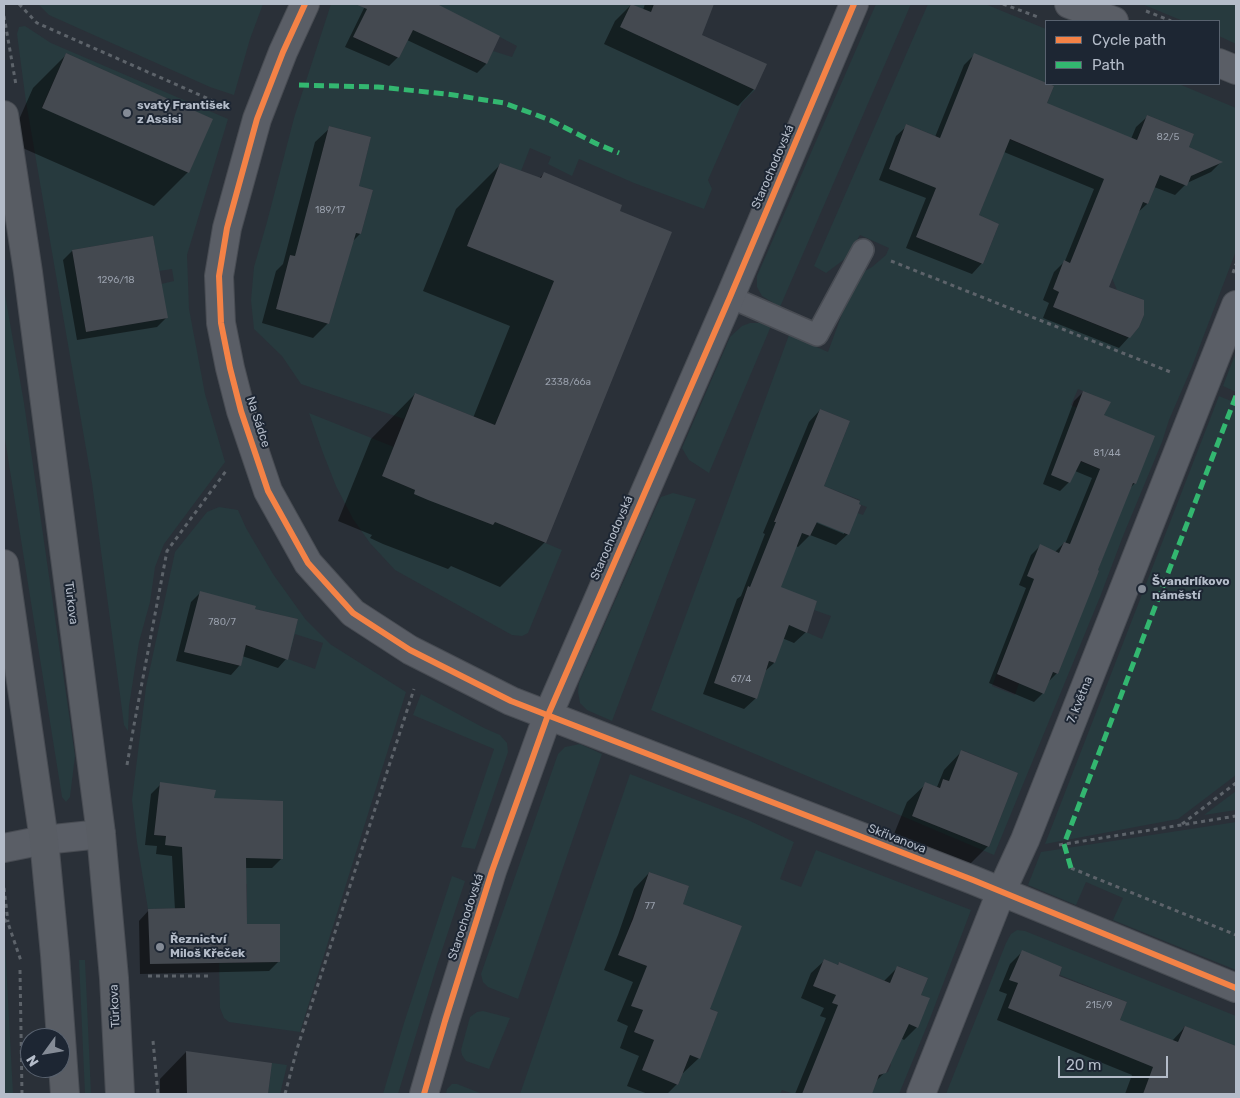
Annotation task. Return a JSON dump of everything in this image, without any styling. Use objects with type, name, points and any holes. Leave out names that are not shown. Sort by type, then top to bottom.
[{"type":"main road","name":"Türkova","points":[[11,104],[30,282],[101,834],[114,978],[120,1094]]},
{"type":"main road","points":[[4,564],[44,840],[54,946],[64,1094]]},
{"type":"street","name":"Na Sádce","points":[[306,4],[283,52],[257,119],[226,228],[219,276],[221,322],[230,368],[241,411],[268,491],[308,563],[353,613],[419,654],[511,702],[548,715]]},
{"type":"street","name":"Starochodovská","points":[[424,1094],[492,871],[548,715],[730,297],[854,4]]},
{"type":"street","points":[[1069,4],[1111,20]]},
{"type":"street","points":[[1220,63],[1236,70]]},
{"type":"street","name":"7. května","points":[[921,1094],[1204,386],[1233,293]]},
{"type":"street","name":"Skřivanova","points":[[548,715],[1001,892],[1236,988]]},
{"type":"street","points":[[4,848],[44,840],[101,834]]},
{"type":"lane","points":[[730,297],[816,335],[864,250]]},
{"type":"path","points":[[19,4],[37,23],[257,119]]},
{"type":"path","points":[[1004,4],[1039,18]]},
{"type":"path","points":[[1145,11],[1168,20]]},
{"type":"path","points":[[4,16],[11,104]]},
{"type":"path","points":[[864,250],[1204,386]]},
{"type":"path","points":[[1233,293],[1236,264]]},
{"type":"path","points":[[123,760],[125,770],[167,551],[232,463]]},
{"type":"path","points":[[285,1094],[297,1049],[416,684]]},
{"type":"path","points":[[1182,824],[1236,783]]},
{"type":"path","points":[[1024,840],[1042,848],[1236,816]]},
{"type":"path","points":[[1071,868],[1236,935]]},
{"type":"path","points":[[4,888],[8,923]]},
{"type":"path","points":[[20,961],[22,1094]]},
{"type":"path","points":[[144,976],[209,976]]},
{"type":"green space","points":[[38,4],[263,4],[250,39],[234,95],[210,87],[49,15]]},
{"type":"green space","points":[[331,4],[370,4],[354,38],[399,58],[407,42],[399,39],[425,19],[433,4],[654,4],[641,37],[755,90],[742,103],[708,180],[712,189],[704,209],[634,183],[579,159],[572,176],[548,164],[551,157],[530,148],[521,171],[500,163],[467,246],[554,281],[495,425],[415,393],[404,419],[301,384],[282,356],[254,329],[251,300],[254,267],[294,118]],"holes":[[[454,13],[517,46],[512,57],[493,51],[488,61],[481,62],[440,43]],[[329,126],[371,137],[359,186],[373,190],[361,234],[317,223],[309,203]],[[290,255],[345,270],[329,324],[276,309]]]},
{"type":"green space","points":[[876,4],[911,4],[780,307],[762,296],[757,287],[757,276]]},
{"type":"green space","points":[[928,4],[985,4],[1045,29],[1045,84],[1006,138],[1073,166],[1042,116],[1054,86],[1051,85],[1181,85],[1236,108],[1236,251],[1100,597],[994,855],[651,710],[789,335],[828,352],[856,276],[872,267],[886,255],[889,248],[860,235],[846,258],[826,273],[814,266]],"holes":[[[1147,115],[1194,134],[1189,147],[1204,154],[1207,161],[1204,171],[1196,174],[1160,175],[1148,204],[1106,186],[1125,168]],[[906,124],[938,137],[920,181],[889,168]],[[944,169],[990,187],[979,215],[999,224],[983,264],[916,237]],[[1093,206],[1134,222],[1112,278],[1117,290],[1142,299],[1144,315],[1134,333],[1126,337],[1053,307],[1059,292],[1053,289],[1064,261],[1070,263]],[[1078,389],[1110,402],[1104,415],[1136,484],[1060,453],[1067,433],[1079,437],[1089,413],[1071,405]],[[820,409],[850,421],[824,486],[860,500],[859,504],[867,507],[863,515],[857,513],[817,522],[810,536],[774,521]],[[1064,542],[1101,556],[1096,569],[1099,571],[1086,601],[1059,553]],[[748,586],[817,601],[814,610],[831,616],[822,639],[783,622],[775,663],[769,661],[757,698],[740,606]],[[1015,627],[1068,648],[1058,674],[1053,672],[1019,683],[1015,695],[992,686]],[[962,750],[1018,773],[989,847],[912,816],[925,783],[940,788],[943,779],[949,781]]]},
{"type":"green space","points":[[1142,4],[1236,4],[1236,44],[1220,36],[1220,20],[1181,20]]},
{"type":"green space","points":[[25,26],[51,43],[228,119],[187,255],[189,309],[205,394],[225,462],[164,544],[155,567],[150,602],[139,642],[129,706],[128,731],[124,725],[92,483],[26,102],[17,34],[19,27]],"holes":[[[66,53],[212,119],[189,172],[42,107]],[[153,236],[159,271],[172,269],[174,281],[161,284],[167,318],[86,332],[72,250]]]},
{"type":"green space","points":[[4,289],[24,403],[75,756],[70,797],[66,802],[62,797],[4,433]]},
{"type":"green space","points":[[750,323],[771,326],[709,473],[689,460],[682,448],[730,337],[742,326]]},
{"type":"green space","points":[[1236,352],[1236,392],[1223,386]]},
{"type":"green space","points":[[1219,396],[1236,403],[1236,775],[1178,819],[1045,844]]},
{"type":"green space","points":[[309,413],[394,447],[382,476],[469,516],[493,525],[495,522],[562,550],[528,633],[522,636],[512,635],[395,570],[370,543],[353,519],[336,486]]},
{"type":"green space","points":[[673,493],[696,499],[612,721],[587,710],[580,703],[579,683],[656,507],[661,497]]},
{"type":"green space","points":[[219,507],[238,510],[246,528],[273,574],[306,620],[330,644],[406,692],[300,1032],[229,1022],[224,1018],[220,1008],[219,963],[280,962],[280,924],[247,924],[247,884],[184,885],[185,908],[148,909],[132,800],[146,687],[175,552],[207,512]],"holes":[[[255,609],[298,619],[288,656],[246,646],[240,666],[185,652]],[[295,634],[323,643],[315,669],[288,659]],[[160,783],[215,790],[208,842],[154,835]],[[255,800],[283,801],[283,859],[275,859]]]},
{"type":"green space","points":[[421,694],[500,735],[507,743],[508,752],[475,849],[461,847],[494,749],[413,715]]},
{"type":"green space","points":[[580,744],[602,754],[518,999],[488,987],[483,982],[481,974],[558,754],[565,747]]},
{"type":"green space","points":[[630,774],[748,820],[794,842],[780,879],[801,887],[816,850],[971,910],[899,1094],[794,1094],[782,1090],[780,1094],[520,1094]],"holes":[[[649,872],[689,886],[683,904],[742,926],[709,1008],[718,1012],[700,1058],[690,1055],[678,1085],[642,1070],[654,1040],[634,1032],[643,1010],[631,1005],[693,984],[619,955]],[[824,959],[830,962],[835,971],[839,962],[890,983],[898,966],[928,978],[921,995],[929,998],[917,1027],[813,986]],[[833,1002],[898,1030],[888,1058],[891,1065],[888,1072],[880,1074],[878,1078],[838,1005]]]},
{"type":"green space","points":[[1236,791],[1236,810],[1204,815]]},
{"type":"green space","points":[[1236,822],[1236,970],[1113,920],[1123,898],[1086,882],[1076,905],[1028,885],[1041,852]]},
{"type":"green space","points":[[452,876],[465,881],[398,1094],[383,1094],[404,1023]]},
{"type":"green space","points":[[1017,930],[1025,931],[1236,1016],[1236,1046],[1184,1026],[1174,1053],[1151,1074],[1143,1094],[946,1094],[1011,934]],"holes":[[[1022,951],[1062,967],[1060,975],[1127,1002],[1120,1020],[1118,1053],[1008,1008],[1018,983],[1010,979]]]},
{"type":"green space","points":[[4,940],[5,943],[13,1094],[4,1094]]},
{"type":"green space","points":[[79,960],[85,960],[91,1094],[85,1094]]},
{"type":"green space","points":[[483,1011],[510,1018],[489,1069],[466,1061],[461,1050],[470,1017],[477,1012]]},
{"type":"green space","points":[[272,1063],[287,1065],[280,1094],[268,1094]]},
{"type":"green space","points":[[452,1084],[457,1084],[480,1094],[446,1094],[447,1089]]},
{"type":"building","points":[[355,4],[437,4],[500,36],[487,64],[413,30],[399,58],[353,37],[367,9]]},
{"type":"building","points":[[631,4],[651,12],[654,4],[714,4],[702,35],[767,64],[755,90],[620,27]]},
{"type":"building","name":"svatý František z Assisi","points":[[66,53],[213,119],[189,173],[42,108]]},
{"type":"building","points":[[974,53],[1045,82],[1045,85],[1054,86],[1047,103],[1137,140],[1147,115],[1194,134],[1189,147],[1223,162],[1191,176],[1187,186],[1160,175],[1148,204],[1143,202],[1109,287],[1144,300],[1144,315],[1139,327],[1130,338],[1053,307],[1059,292],[1053,289],[1064,260],[1070,263],[1104,179],[1010,139],[979,215],[999,224],[983,264],[916,237],[936,188],[889,169],[906,124],[940,138]]},
{"type":"building","points":[[329,126],[371,137],[359,186],[373,190],[361,234],[356,233],[329,324],[276,309],[290,255],[295,256]]},
{"type":"building","points":[[500,163],[541,178],[544,172],[622,205],[620,211],[672,232],[546,543],[495,522],[493,525],[428,500],[414,494],[415,490],[382,476],[415,393],[495,425],[554,281],[467,246]]},
{"type":"building","points":[[153,236],[168,318],[86,332],[72,250]]},
{"type":"building","points":[[1083,391],[1111,402],[1104,415],[1155,436],[1136,484],[1133,483],[1058,674],[1053,672],[1044,694],[997,674],[1034,579],[1027,576],[1040,544],[1059,553],[1064,542],[1070,544],[1100,469],[1081,461],[1070,483],[1051,475]]},
{"type":"building","points":[[820,409],[850,421],[824,486],[860,501],[859,504],[861,505],[849,535],[817,522],[810,536],[802,533],[781,587],[817,601],[807,633],[789,625],[775,663],[769,661],[757,699],[714,683],[748,586],[750,587]]},
{"type":"building","points":[[200,591],[256,606],[255,609],[298,619],[288,660],[246,645],[241,666],[184,652]]},
{"type":"building","points":[[961,750],[1018,773],[989,847],[912,816],[925,782],[940,788],[943,779],[949,781]]},
{"type":"building","points":[[160,782],[216,790],[214,798],[283,801],[283,859],[246,858],[247,924],[280,924],[280,962],[150,964],[148,909],[185,908],[182,847],[165,845],[166,836],[154,835]]},
{"type":"building","points":[[649,872],[689,886],[683,904],[742,926],[710,1009],[718,1012],[700,1059],[690,1055],[678,1085],[642,1070],[654,1040],[634,1032],[643,1010],[631,1006],[647,966],[618,955]]},
{"type":"building","points":[[1022,950],[1062,967],[1059,976],[1127,1002],[1120,1020],[1178,1042],[1185,1026],[1236,1046],[1236,1094],[1143,1094],[1153,1067],[1008,1008],[1018,983],[1009,980]]},
{"type":"building","points":[[824,959],[838,965],[839,962],[890,983],[897,966],[928,978],[921,995],[930,998],[918,1028],[909,1024],[886,1073],[879,1075],[872,1094],[802,1094],[838,1005],[832,1003],[836,995],[813,986]]},
{"type":"building","points":[[186,1051],[272,1063],[268,1094],[187,1094]]},
{"type":"marked path","points":[[299,85],[378,87],[447,94],[504,103],[550,120],[619,153]]},
{"type":"marked path","points":[[1071,868],[1064,844],[1236,396]]},
{"type":"cycle path","points":[[305,4],[283,52],[257,119],[227,228],[219,276],[221,323],[241,411],[268,491],[308,563],[353,613],[410,650],[511,701],[973,880],[1236,988]]},
{"type":"cycle path","points":[[424,1094],[492,871],[548,715],[730,297],[854,4]]},
{"type":"place","name":"svatý František z Assisi","points":[[127,113]]},
{"type":"place","name":"Švandrlíkovo náměstí","points":[[1142,589]]},
{"type":"place","name":"Řeznictví Miloš Křeček","points":[[160,947]]}]
